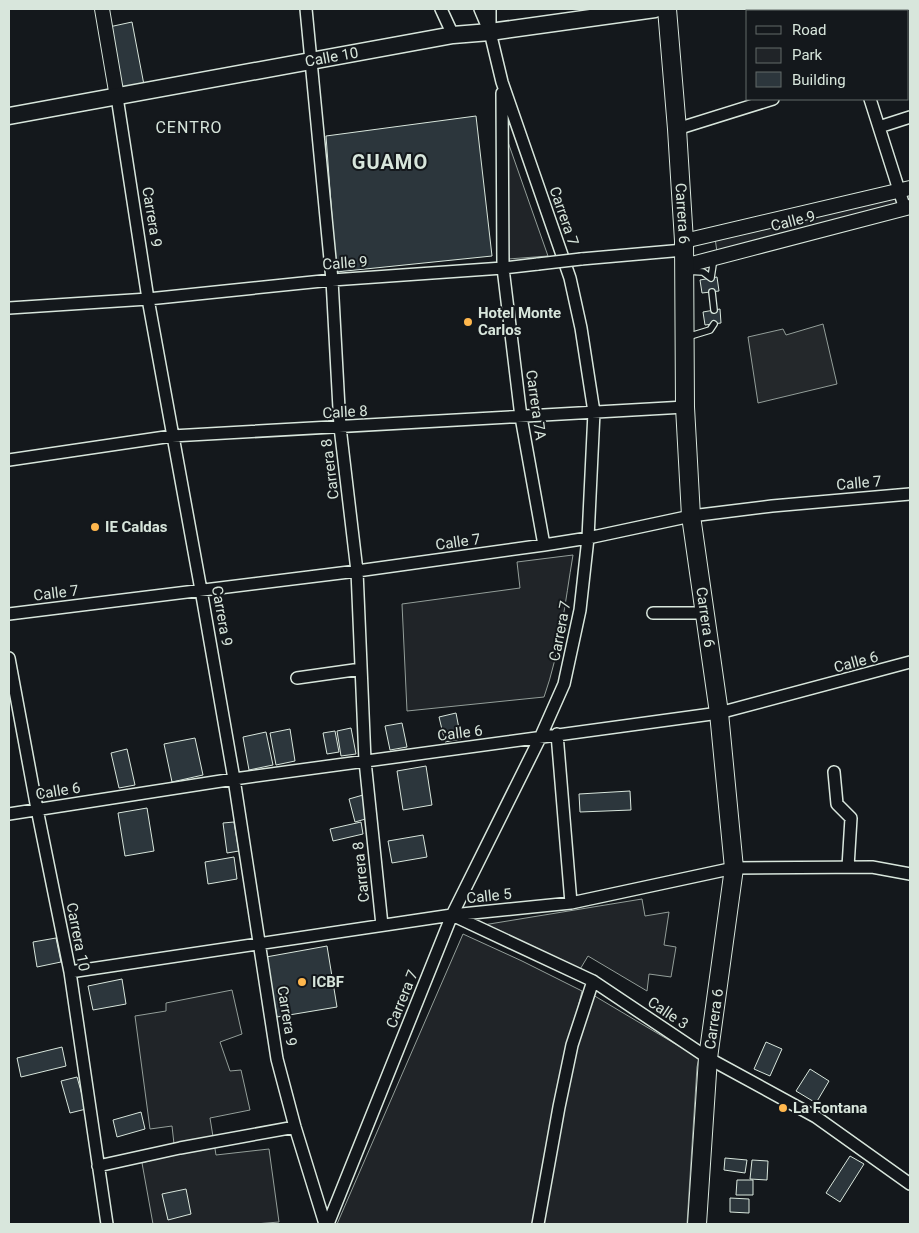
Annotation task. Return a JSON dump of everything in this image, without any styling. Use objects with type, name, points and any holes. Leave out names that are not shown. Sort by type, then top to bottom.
[{"type":"main road","name":"Calle 10","points":[[9,116],[453,35],[490,32],[655,9]]},
{"type":"main road","name":"Carrera 6","points":[[667,9],[677,129],[684,257],[685,407],[691,516],[719,713],[734,868],[708,1058],[696,1224]]},
{"type":"street","name":"Carrera 9","points":[[102,9],[148,299],[234,779],[277,1059],[295,1127],[327,1224]]},
{"type":"street","name":"Carrera 8","points":[[306,9],[332,280],[340,427],[357,570],[365,761],[382,925]]},
{"type":"street","points":[[441,9],[453,35]]},
{"type":"street","points":[[480,9],[490,32]]},
{"type":"street","name":"Carrera 7","points":[[327,1224],[452,915],[540,738],[564,684],[580,610],[588,538],[594,412],[581,328],[570,278],[502,82],[490,32],[490,9]]},
{"type":"street","name":"Carrera 7A","points":[[502,82],[502,268],[521,416],[544,545]]},
{"type":"street","points":[[677,129],[770,100]]},
{"type":"street","points":[[870,100],[904,190],[907,208]]},
{"type":"street","points":[[879,127],[910,117]]},
{"type":"street","name":"Calle 9","points":[[684,257],[904,190]]},
{"type":"street","name":"Calle 9","points":[[9,308],[148,299],[332,280],[502,268],[581,260],[714,258],[907,208]]},
{"type":"street","name":"Calle 8","points":[[9,460],[172,436],[685,407]]},
{"type":"street","name":"Calle 7","points":[[9,614],[544,545],[588,538],[691,516],[772,506],[910,494]]},
{"type":"street","points":[[653,613],[705,613]]},
{"type":"street","name":"Carrera 10","points":[[9,658],[70,972],[107,1224]]},
{"type":"street","name":"Calle 6","points":[[9,814],[234,779],[719,713],[910,662]]},
{"type":"street","points":[[297,678],[361,669]]},
{"type":"street","points":[[557,734],[571,903]]},
{"type":"street","points":[[834,772],[837,804],[851,818],[848,867]]},
{"type":"street","name":"Calle 5","points":[[70,972],[452,915],[571,903],[734,868],[872,867],[910,874]]},
{"type":"street","name":"Calle 3","points":[[452,915],[593,981],[708,1058],[816,1117],[910,1184]]},
{"type":"street","points":[[538,1224],[572,1045],[593,981]]},
{"type":"street","points":[[98,1166],[180,1148],[295,1127]]},
{"type":"lane","points":[[712,292],[714,310]]},
{"type":"lane","points":[[684,338],[710,330],[714,324]]},
{"type":"green space","points":[[502,125],[548,256],[508,259]]},
{"type":"green space","points":[[896,195],[899,207],[717,252],[715,238]]},
{"type":"green space","points":[[573,555],[558,645],[544,697],[407,711],[402,604],[520,588],[517,562]]},
{"type":"green space","points":[[642,899],[645,916],[669,912],[664,945],[676,947],[671,977],[649,974],[647,991],[588,956],[576,976],[471,927]]},
{"type":"green space","points":[[463,934],[582,991],[556,1098],[535,1224],[337,1224]]},
{"type":"green space","points":[[232,990],[242,1034],[220,1042],[230,1071],[241,1070],[250,1110],[210,1118],[216,1155],[269,1149],[279,1222],[255,1224],[153,1224],[142,1163],[175,1153],[172,1126],[150,1129],[135,1016],[166,1011],[166,1003]]},
{"type":"green space","points":[[593,995],[699,1058],[687,1224],[542,1224],[564,1107],[579,1041]]},
{"type":"shaded area","points":[[823,324],[837,384],[758,403],[748,337],[783,329],[786,335]]},
{"type":"building","points":[[132,22],[144,85],[118,91],[109,27]]},
{"type":"building","points":[[476,116],[492,256],[336,272],[326,136]]},
{"type":"building","points":[[717,277],[719,291],[702,293],[700,280]]},
{"type":"building","points":[[720,309],[721,323],[705,325],[703,312]]},
{"type":"building","points":[[456,713],[461,739],[445,742],[439,717]]},
{"type":"building","points":[[402,723],[407,747],[390,750],[385,726]]},
{"type":"building","points":[[351,728],[356,754],[341,756],[337,731]]},
{"type":"building","points":[[290,729],[295,761],[276,765],[270,733]]},
{"type":"building","points":[[335,731],[339,752],[327,754],[323,733]]},
{"type":"building","points":[[266,732],[273,765],[249,770],[243,737]]},
{"type":"building","points":[[195,738],[203,775],[172,782],[164,744]]},
{"type":"building","points":[[127,749],[135,785],[119,788],[111,753]]},
{"type":"building","points":[[426,766],[432,805],[403,810],[397,771]]},
{"type":"building","points":[[630,791],[631,810],[580,812],[579,794]]},
{"type":"building","points":[[363,795],[369,818],[355,822],[349,799]]},
{"type":"building","points":[[147,808],[154,851],[125,856],[118,813]]},
{"type":"building","points":[[234,822],[239,851],[227,853],[223,823]]},
{"type":"building","points":[[361,822],[363,834],[333,841],[330,829]]},
{"type":"building","points":[[423,835],[427,857],[392,863],[388,841]]},
{"type":"building","points":[[234,857],[237,879],[208,884],[205,862]]},
{"type":"building","points":[[56,938],[61,962],[37,967],[33,942]]},
{"type":"building","name":"ICBF","points":[[327,946],[337,1007],[277,1017],[266,957]]},
{"type":"building","points":[[122,979],[126,1004],[93,1010],[88,986]]},
{"type":"building","points":[[766,1042],[782,1049],[770,1076],[754,1069]]},
{"type":"building","points":[[62,1047],[66,1066],[21,1077],[17,1058]]},
{"type":"building","points":[[810,1069],[829,1081],[816,1103],[796,1091]]},
{"type":"building","points":[[77,1077],[86,1109],[70,1113],[61,1081]]},
{"type":"building","points":[[141,1112],[145,1129],[117,1137],[113,1120]]},
{"type":"building","points":[[850,1156],[864,1164],[840,1202],[826,1193]]},
{"type":"building","points":[[725,1158],[747,1160],[745,1173],[724,1170]]},
{"type":"building","points":[[752,1160],[768,1161],[767,1180],[750,1179]]},
{"type":"building","points":[[737,1180],[753,1180],[753,1195],[736,1195]]},
{"type":"building","points":[[186,1189],[191,1214],[168,1220],[162,1194]]},
{"type":"building","points":[[730,1198],[749,1199],[749,1213],[730,1212]]},
{"type":"place","name":"Hotel Monte Carlos","points":[[468,322]]},
{"type":"place","name":"IE Caldas","points":[[95,527]]},
{"type":"place","name":"ICBF","points":[[302,982]]},
{"type":"place","name":"La Fontana","points":[[783,1108]]},
{"type":"district","name":"CENTRO","points":[[189,127]]},
{"type":"district","name":"GUAMO","points":[[390,162]]}]
